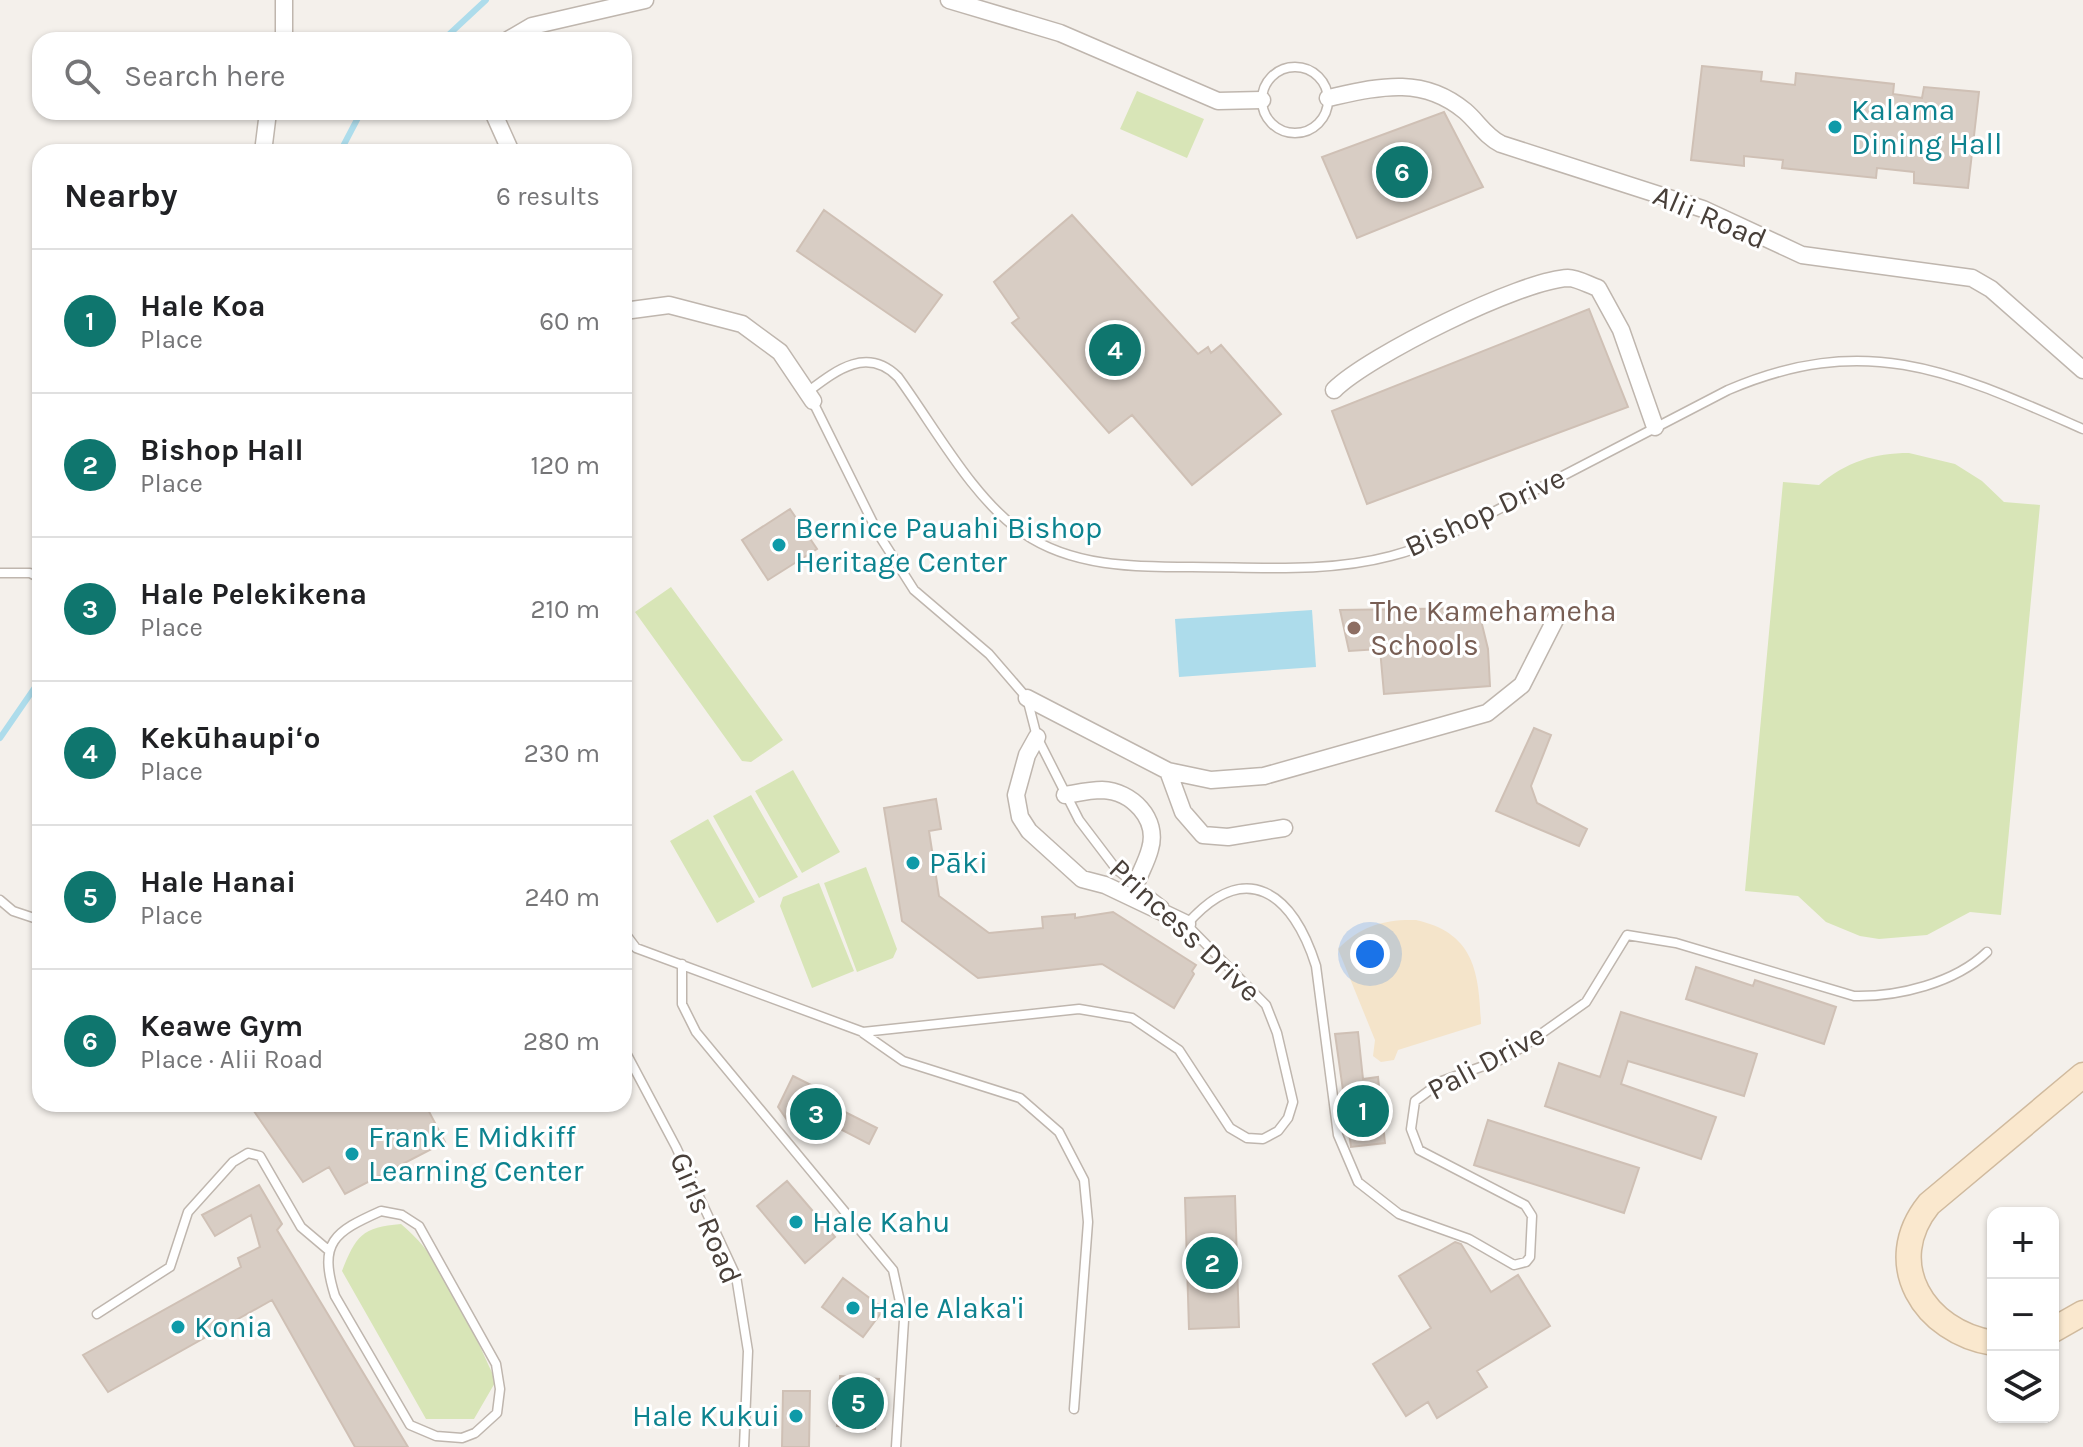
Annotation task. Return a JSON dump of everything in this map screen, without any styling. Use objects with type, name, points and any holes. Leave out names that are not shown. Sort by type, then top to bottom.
[{"type":"street","points":[[284,0],[284,32]]},
{"type":"street","points":[[522,32],[532,26],[645,0]]},
{"type":"street","points":[[949,0],[1060,33],[1218,101],[1262,100]]},
{"type":"street","name":"Alii Road","points":[[1328,98],[1398,85],[1431,90],[1468,113],[1484,133],[1501,144],[1703,209],[1791,252],[1813,258],[1972,278],[1991,289],[2083,370]]},
{"type":"street","points":[[264,144],[267,120]]},
{"type":"street","points":[[497,120],[507,144]]},
{"type":"street","points":[[1334,390],[1350,375],[1436,328],[1526,289],[1570,278],[1598,288],[1621,330],[1655,427]]},
{"type":"street","name":"Princess Drive","points":[[632,310],[669,305],[742,324],[780,352],[809,397]]},
{"type":"street","points":[[1027,698],[1168,771],[1211,780],[1264,776],[1487,713],[1522,685],[1555,620]]},
{"type":"street","points":[[1037,737],[1027,755],[1016,795],[1020,817],[1029,831],[1082,879],[1105,885],[1187,924]]},
{"type":"street","points":[[1168,771],[1183,812],[1203,835],[1228,837],[1284,828]]},
{"type":"street","points":[[1065,795],[1103,790],[1122,794],[1140,806],[1151,824],[1151,847],[1136,884]]},
{"type":"street","points":[[1987,1341],[1959,1332],[1925,1303],[1910,1272],[1908,1253],[1912,1230],[1929,1204],[2083,1075]]},
{"type":"street","points":[[2059,1327],[2083,1313]]},
{"type":"lane","points":[[1289,68],[1300,68],[1320,78],[1328,98],[1323,119],[1316,126],[1296,133],[1276,127],[1269,120],[1262,100],[1270,80],[1289,68]]},
{"type":"lane","name":"Bishop Drive","points":[[809,397],[853,362],[874,362],[887,367],[898,377],[986,499],[1019,530],[1047,547],[1082,560],[1159,567],[1311,567],[1389,557],[1449,534],[1751,380],[1803,366],[1856,361],[1916,366],[1954,374],[2083,429]]},
{"type":"lane","name":"Princess Drive","points":[[632,943],[636,948],[863,1032],[1079,1009],[1118,1014],[1147,1026],[1179,1050],[1230,1128],[1247,1138],[1263,1139],[1278,1131],[1288,1118],[1293,1102],[1277,1033],[1266,1005],[1187,924],[1117,870],[1092,839],[1065,795],[1037,737],[1027,698],[989,654],[914,590],[879,535],[809,397]]},
{"type":"lane","points":[[0,573],[32,574]]},
{"type":"lane","name":"Pali Drive","points":[[1187,924],[1218,894],[1241,888],[1265,894],[1293,917],[1309,944],[1316,966],[1338,1135],[1358,1182],[1399,1214],[1469,1239],[1514,1265],[1526,1262],[1530,1257],[1532,1216],[1525,1205],[1427,1157],[1414,1141],[1410,1115],[1415,1101],[1425,1090],[1500,1060],[1586,1002],[1627,935],[1676,943],[1854,996],[1877,996],[1908,990],[1952,975],[1976,963],[1987,952]]},
{"type":"lane","points":[[0,900],[13,911],[32,917]]},
{"type":"lane","points":[[682,964],[682,1004],[696,1032],[893,1270],[904,1320],[896,1447]]},
{"type":"lane","points":[[863,1032],[903,1061],[1020,1098],[1059,1132],[1084,1180],[1088,1222],[1074,1409]]},
{"type":"lane","name":"Girls Road","points":[[632,1064],[676,1147],[736,1276],[748,1351],[744,1447]]},
{"type":"lane","points":[[97,1314],[170,1267],[188,1212],[233,1162],[248,1153],[260,1156],[301,1227],[327,1249]]},
{"type":"lane","points":[[381,1211],[402,1215],[419,1226],[496,1364],[500,1389],[497,1413],[475,1433],[462,1438],[436,1436],[410,1425],[335,1296],[328,1273],[327,1249],[343,1228],[381,1211]]},
{"type":"lane","points":[[475,1433],[481,1445]]},
{"type":"green space","points":[[1137,91],[1204,119],[1187,158],[1120,129]]},
{"type":"green space","points":[[1909,453],[1955,464],[1982,481],[2004,502],[2040,505],[2001,915],[1970,912],[1927,935],[1879,939],[1860,936],[1826,922],[1798,896],[1745,891],[1783,482],[1819,485],[1861,460]]},
{"type":"green space","points":[[671,587],[783,740],[751,762],[742,761],[635,612]]},
{"type":"green space","points":[[793,770],[840,852],[802,873],[755,791]]},
{"type":"green space","points":[[751,795],[798,877],[759,898],[713,816]]},
{"type":"green space","points":[[708,819],[755,902],[717,923],[670,841]]},
{"type":"green space","points":[[866,867],[897,949],[893,958],[857,972],[824,883]]},
{"type":"green space","points":[[819,883],[854,971],[812,988],[780,906],[783,897]]},
{"type":"green space","points":[[401,1224],[418,1240],[445,1277],[496,1381],[474,1419],[426,1419],[342,1271],[362,1236],[377,1228]]},
{"type":"sand","points":[[1416,920],[1436,926],[1462,945],[1475,972],[1481,1024],[1398,1050],[1394,1060],[1381,1062],[1373,1056],[1375,1040],[1338,949],[1364,929],[1394,921]]},
{"type":"water","points":[[1312,610],[1316,667],[1179,677],[1175,619]]},
{"type":"building","name":"Kalama Dining Hall","points":[[1702,66],[1762,72],[1761,81],[1795,85],[1796,73],[1894,84],[1893,94],[1922,98],[1924,87],[1979,92],[1968,188],[1914,183],[1914,172],[1877,168],[1876,178],[1782,168],[1783,160],[1744,156],[1744,166],[1691,160]]},
{"type":"building","points":[[1444,112],[1483,187],[1357,238],[1322,157]]},
{"type":"building","points":[[824,210],[942,295],[915,332],[797,251]]},
{"type":"building","points":[[1072,215],[1198,354],[1208,347],[1211,353],[1221,345],[1281,414],[1192,485],[1132,415],[1109,433],[1012,323],[1019,318],[994,282]]},
{"type":"building","points":[[1589,309],[1628,407],[1367,504],[1332,411]]},
{"type":"building","name":"Bernice Pauahi Bishop Heritage Center","points":[[790,509],[817,549],[768,580],[742,540]]},
{"type":"building","points":[[1478,608],[1488,649],[1490,686],[1384,694],[1380,649],[1349,651],[1340,610]]},
{"type":"building","points":[[1534,728],[1551,735],[1531,786],[1537,803],[1587,829],[1579,846],[1496,811]]},
{"type":"building","name":"Pāki","points":[[936,799],[941,829],[929,831],[939,896],[989,933],[1043,928],[1042,917],[1075,914],[1075,918],[1113,912],[1196,965],[1174,1008],[1102,964],[978,978],[902,921],[884,808]]},
{"type":"building","points":[[1696,967],[1753,986],[1755,980],[1836,1007],[1824,1044],[1686,999]]},
{"type":"building","points":[[1621,1012],[1757,1054],[1744,1096],[1628,1061],[1621,1084],[1716,1117],[1701,1159],[1545,1106],[1559,1063],[1600,1077]]},
{"type":"building","points":[[1358,1032],[1363,1079],[1378,1077],[1385,1143],[1351,1147],[1335,1034]]},
{"type":"building","points":[[793,1076],[833,1096],[829,1104],[877,1128],[869,1144],[823,1120],[813,1141],[796,1133],[778,1107]]},
{"type":"building","name":"Frank E Midkiff Learning Center","points":[[255,1112],[429,1112],[445,1142],[345,1194],[329,1167],[303,1182]]},
{"type":"building","points":[[1488,1120],[1639,1168],[1624,1213],[1474,1165]]},
{"type":"building","name":"Hale Kahu","points":[[787,1181],[835,1237],[805,1263],[757,1206]]},
{"type":"building","name":"Konia","points":[[259,1185],[282,1224],[277,1230],[408,1447],[355,1447],[272,1300],[108,1392],[83,1355],[241,1267],[238,1258],[260,1247],[251,1215],[215,1236],[202,1215]]},
{"type":"building","points":[[1235,1196],[1239,1327],[1189,1329],[1185,1198]]},
{"type":"building","points":[[1455,1242],[1461,1244],[1491,1292],[1518,1275],[1550,1326],[1477,1371],[1487,1387],[1437,1418],[1428,1402],[1406,1416],[1373,1364],[1431,1328],[1399,1276]]},
{"type":"building","name":"Hale Alaka'i","points":[[843,1278],[884,1309],[863,1337],[822,1307]]},
{"type":"building","points":[[840,1376],[879,1379],[875,1429],[837,1426]]},
{"type":"building","name":"Hale Kukui","points":[[783,1391],[810,1391],[809,1447],[782,1447]]},
{"type":"waterway","points":[[452,32],[486,0]]},
{"type":"waterway","points":[[344,144],[357,120]]},
{"type":"waterway","points":[[0,738],[32,692]]},
{"type":"place","name":"Kalama Dining Hall","points":[[1835,127]]},
{"type":"place","name":"Keawe Gym","points":[[1402,172]]},
{"type":"place","name":"Kekūhaupiʻo","points":[[1115,350]]},
{"type":"place","name":"Bernice Pauahi Bishop Heritage Center","points":[[779,545]]},
{"type":"place","name":"The Kamehameha Schools","points":[[1354,628]]},
{"type":"place","name":"Pāki","points":[[913,863]]},
{"type":"place","name":"Hale Koa","points":[[1363,1111]]},
{"type":"place","name":"Hale Pelekikena","points":[[816,1114]]},
{"type":"place","name":"Frank E Midkiff Learning Center","points":[[352,1154]]},
{"type":"place","name":"Hale Kahu","points":[[796,1222]]},
{"type":"place","name":"Bishop Hall","points":[[1212,1263]]},
{"type":"place","name":"Hale Alaka'i","points":[[853,1308]]},
{"type":"place","name":"Konia","points":[[178,1327]]},
{"type":"place","name":"Hale Hanai","points":[[858,1403]]},
{"type":"place","name":"Hale Kukui","points":[[796,1416]]}]
